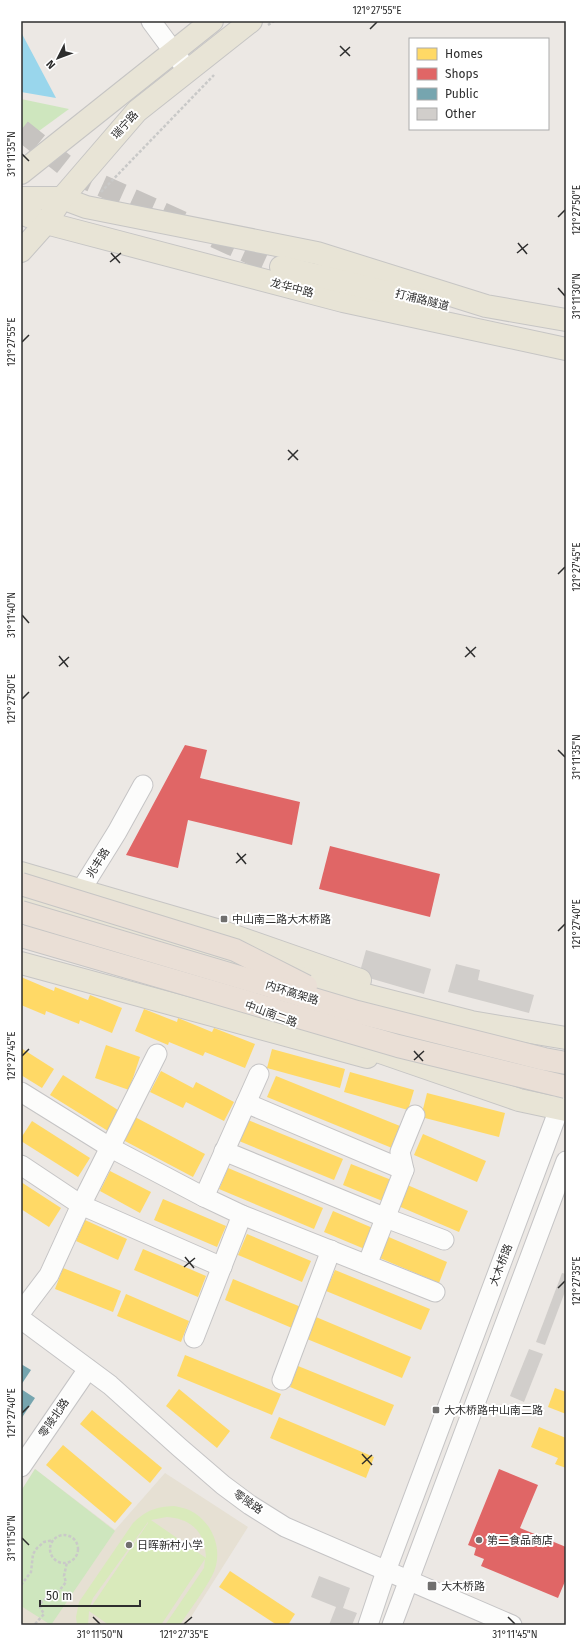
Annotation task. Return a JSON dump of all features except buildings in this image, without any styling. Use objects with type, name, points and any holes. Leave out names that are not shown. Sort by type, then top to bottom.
[{"type":"highway","points":[[21,884],[235,950],[357,1012]]},
{"type":"highway","name":"内环高架路","points":[[21,912],[357,1012],[544,1059],[566,1063]]},
{"type":"highway","name":"内环高架路","points":[[21,935],[358,1035],[405,1048],[566,1086]]},
{"type":"highway","points":[[21,951],[174,996],[358,1035]]},
{"type":"main road","points":[[21,173],[212,21]]},
{"type":"main road","name":"瑞宁路","points":[[21,251],[46,223],[62,198],[137,111],[188,71],[257,25]]},
{"type":"main road","points":[[21,198],[62,198],[86,207],[318,253],[486,306],[566,320]]},
{"type":"main road","name":"龙华中路","points":[[21,213],[46,223],[343,301],[566,349]]},
{"type":"main road","points":[[21,238],[46,223]]},
{"type":"main road","name":"打浦路隧道","points":[[281,267],[469,312],[566,320]]},
{"type":"main road","points":[[21,872],[220,931],[424,1002],[471,1022]]},
{"type":"main road","points":[[21,899],[217,957],[471,1022],[566,1038]]},
{"type":"main road","name":"中山南二路","points":[[21,935],[115,957],[270,1015],[519,1100]]},
{"type":"main road","name":"中山南二路","points":[[21,963],[364,1056],[519,1100],[563,1109]]},
{"type":"street","points":[[150,21],[188,71]]},
{"type":"street","name":"兆丰路","points":[[56,942],[81,890],[117,832],[143,785]]},
{"type":"street","points":[[21,1312],[49,1274],[81,1205],[157,1054]]},
{"type":"street","points":[[204,1197],[259,1074]]},
{"type":"street","name":"大木桥路","points":[[368,1625],[386,1571],[563,1109],[566,1086]]},
{"type":"street","points":[[21,1092],[111,1148],[204,1197],[242,1215],[435,1292]]},
{"type":"street","points":[[246,1104],[404,1170]]},
{"type":"street","points":[[367,1265],[404,1170],[400,1152],[415,1115]]},
{"type":"street","points":[[224,1151],[386,1218],[444,1240]]},
{"type":"street","points":[[392,1625],[566,1161]]},
{"type":"street","points":[[21,1165],[81,1205],[222,1267]]},
{"type":"street","points":[[194,1338],[242,1215]]},
{"type":"street","points":[[282,1380],[331,1250]]},
{"type":"street","name":"零陵路","points":[[21,1319],[110,1385],[179,1447],[250,1505],[285,1527],[512,1625]]},
{"type":"street","name":"零陵北路","points":[[21,1467],[88,1369]]},
{"type":"path","points":[[257,25],[274,21]]},
{"type":"path","points":[[86,207],[219,69]]},
{"type":"path","points":[[21,1585],[31,1572],[33,1554],[44,1542],[53,1540],[60,1536],[69,1536],[76,1541],[78,1550],[77,1554],[74,1558],[67,1562],[62,1562],[54,1558],[50,1549],[53,1540]]},
{"type":"path","points":[[35,1624],[44,1614],[40,1607],[42,1601],[59,1591],[66,1582],[64,1576],[67,1562]]},
{"type":"shaded area","name":"日晖新村小学","points":[[35,1469],[115,1530],[165,1473],[248,1527],[186,1625],[21,1625],[21,1491]]},
{"type":"green space","points":[[21,99],[69,109],[21,144]]},
{"type":"green space","points":[[35,1469],[115,1531],[51,1625],[21,1606],[21,1491]]},
{"type":"green space","points":[[167,1506],[184,1508],[197,1515],[210,1529],[217,1547],[216,1567],[212,1576],[205,1589],[180,1625],[165,1625],[204,1568],[205,1559],[161,1625],[109,1625],[89,1611],[88,1625],[77,1625],[76,1617],[79,1602],[133,1523],[143,1515],[156,1508]],"holes":[[[167,1517],[184,1521],[196,1528],[203,1541],[206,1558],[151,1520]],[[148,1523],[89,1610],[93,1598]]]},
{"type":"water","points":[[21,32],[56,98],[21,92]]},
{"type":"tunnel","points":[[21,130],[76,174],[182,222]]},
{"type":"tunnel","points":[[215,237],[281,267]]},
{"type":"place","name":"中山南二路大木桥路","points":[[224,919]]},
{"type":"place","name":"大木桥路中山南二路","points":[[436,1410]]},
{"type":"place","name":"第二食品商店","points":[[479,1540]]},
{"type":"place","name":"日晖新村小学","points":[[129,1545]]},
{"type":"place","name":"大木桥路","points":[[432,1586]]}]
